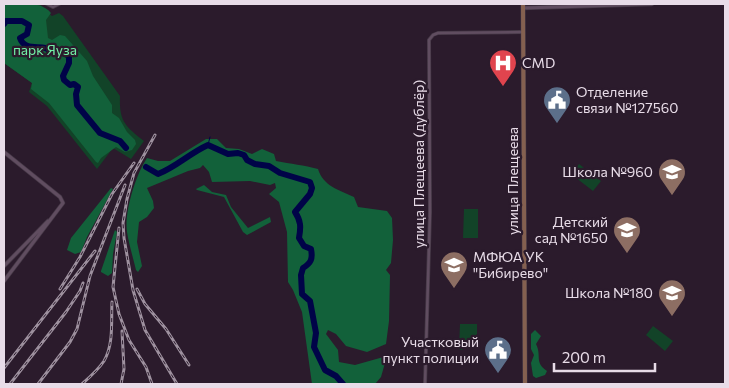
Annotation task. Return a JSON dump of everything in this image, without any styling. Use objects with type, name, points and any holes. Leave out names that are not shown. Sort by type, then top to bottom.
[{"type":"main road","name":"улица Плещеева","points":[[523,6],[525,384]]},
{"type":"street","points":[[47,4],[54,7],[59,4]]},
{"type":"street","points":[[523,6],[652,4]]},
{"type":"street","name":"улица Плещеева (дублёр)","points":[[425,384],[430,204],[429,40],[438,33],[523,32]]},
{"type":"street","points":[[4,152],[63,200],[63,203],[5,279]]},
{"type":"street","points":[[4,266],[49,220]]},
{"type":"green space","name":"парк Яуза","points":[[4,4],[40,4],[52,16],[59,13],[63,16],[120,96],[122,117],[128,127],[144,141],[131,159],[113,148],[97,169],[47,106],[29,92],[32,83],[4,63]]},
{"type":"green space","name":"парк Яуза","points":[[4,4],[35,4],[47,9],[51,13],[46,20],[48,38],[52,40],[60,35],[65,36],[87,61],[93,76],[112,105],[112,113],[119,118],[127,132],[135,140],[136,144],[132,150],[125,152],[116,147],[101,158],[98,163],[96,162],[49,103],[31,89],[32,83],[4,63]]},
{"type":"green space","points":[[206,139],[217,139],[226,148],[239,149],[252,154],[262,149],[274,154],[276,161],[318,169],[324,180],[337,190],[354,197],[358,207],[387,211],[392,218],[391,263],[386,270],[390,275],[389,321],[386,344],[367,352],[346,346],[336,334],[328,330],[326,334],[338,350],[339,362],[355,365],[387,356],[381,377],[375,384],[312,384],[302,312],[288,282],[287,232],[279,202],[269,194],[276,188],[275,183],[270,185],[250,181],[212,182],[209,172],[203,165],[200,168],[147,188],[154,208],[147,217],[139,222],[137,242],[142,266],[138,272],[136,270],[128,237],[127,214],[135,183],[143,165],[147,158],[158,161],[170,161]]},
{"type":"green space","points":[[579,164],[601,181],[593,191],[571,174]]},
{"type":"green space","points":[[204,185],[212,192],[226,195],[231,207],[248,228],[270,217],[271,222],[247,235],[243,232],[224,197],[196,189]]},
{"type":"green space","points":[[111,188],[113,189],[81,252],[75,254],[67,250],[71,238]]},
{"type":"green space","points":[[464,209],[478,209],[478,238],[463,238]]},
{"type":"green space","points":[[115,230],[117,232],[112,273],[108,276],[101,271]]},
{"type":"green space","points":[[460,324],[477,324],[477,334],[462,350],[459,349]]},
{"type":"green space","points":[[653,326],[673,341],[665,351],[646,335]]},
{"type":"green space","points":[[535,330],[541,336],[536,344],[539,362],[547,371],[545,375],[536,378],[533,376],[531,363],[534,355],[531,349],[531,334]]},
{"type":"waterway","points":[[4,24],[6,21],[22,21],[29,25],[27,34],[20,38],[24,44],[31,47],[45,48],[69,56],[69,63],[63,76],[64,80],[70,85],[74,84],[78,87],[76,94],[77,105],[100,133],[120,141],[126,148]]},
{"type":"waterway","points":[[208,145],[210,137]]},
{"type":"waterway","points":[[146,167],[158,174],[208,145],[228,154],[238,153],[244,155],[247,160],[255,164],[269,166],[280,173],[310,182],[312,188],[310,194],[295,212],[300,224],[299,238],[304,246],[311,249],[312,252],[311,260],[303,268],[301,275],[302,294],[310,301],[316,333],[314,347],[325,370],[336,376],[343,384]]},
{"type":"railway","points":[[155,135],[134,173],[123,223],[124,238],[133,290],[145,330],[177,384]]},
{"type":"railway","points":[[60,289],[80,257],[112,194],[134,163]]},
{"type":"railway","points":[[38,384],[70,342],[77,329],[90,276],[125,185]]},
{"type":"railway","points":[[119,228],[113,287],[119,314],[129,340],[146,367],[152,384]]},
{"type":"railway","points":[[4,368],[95,251]]},
{"type":"railway","points":[[10,384],[66,312],[83,283]]},
{"type":"railway","points":[[137,289],[145,304],[166,329],[189,365]]},
{"type":"railway","points":[[82,384],[99,367],[107,354],[111,332],[112,302]]},
{"type":"railway","points":[[121,384],[124,369],[122,331]]},
{"type":"place","name":"CMD","points":[[503,87]]},
{"type":"place","name":"Отделение связи №127560","points":[[557,124]]},
{"type":"place","name":"Школа №960","points":[[672,196]]},
{"type":"place","name":"Детский сад №1650","points":[[627,254]]},
{"type":"place","name":"МФЮА УК \"Бибирево\"","points":[[454,289]]},
{"type":"place","name":"Школа №180","points":[[672,317]]},
{"type":"place","name":"Участковый пункт полиции","points":[[498,374]]}]
